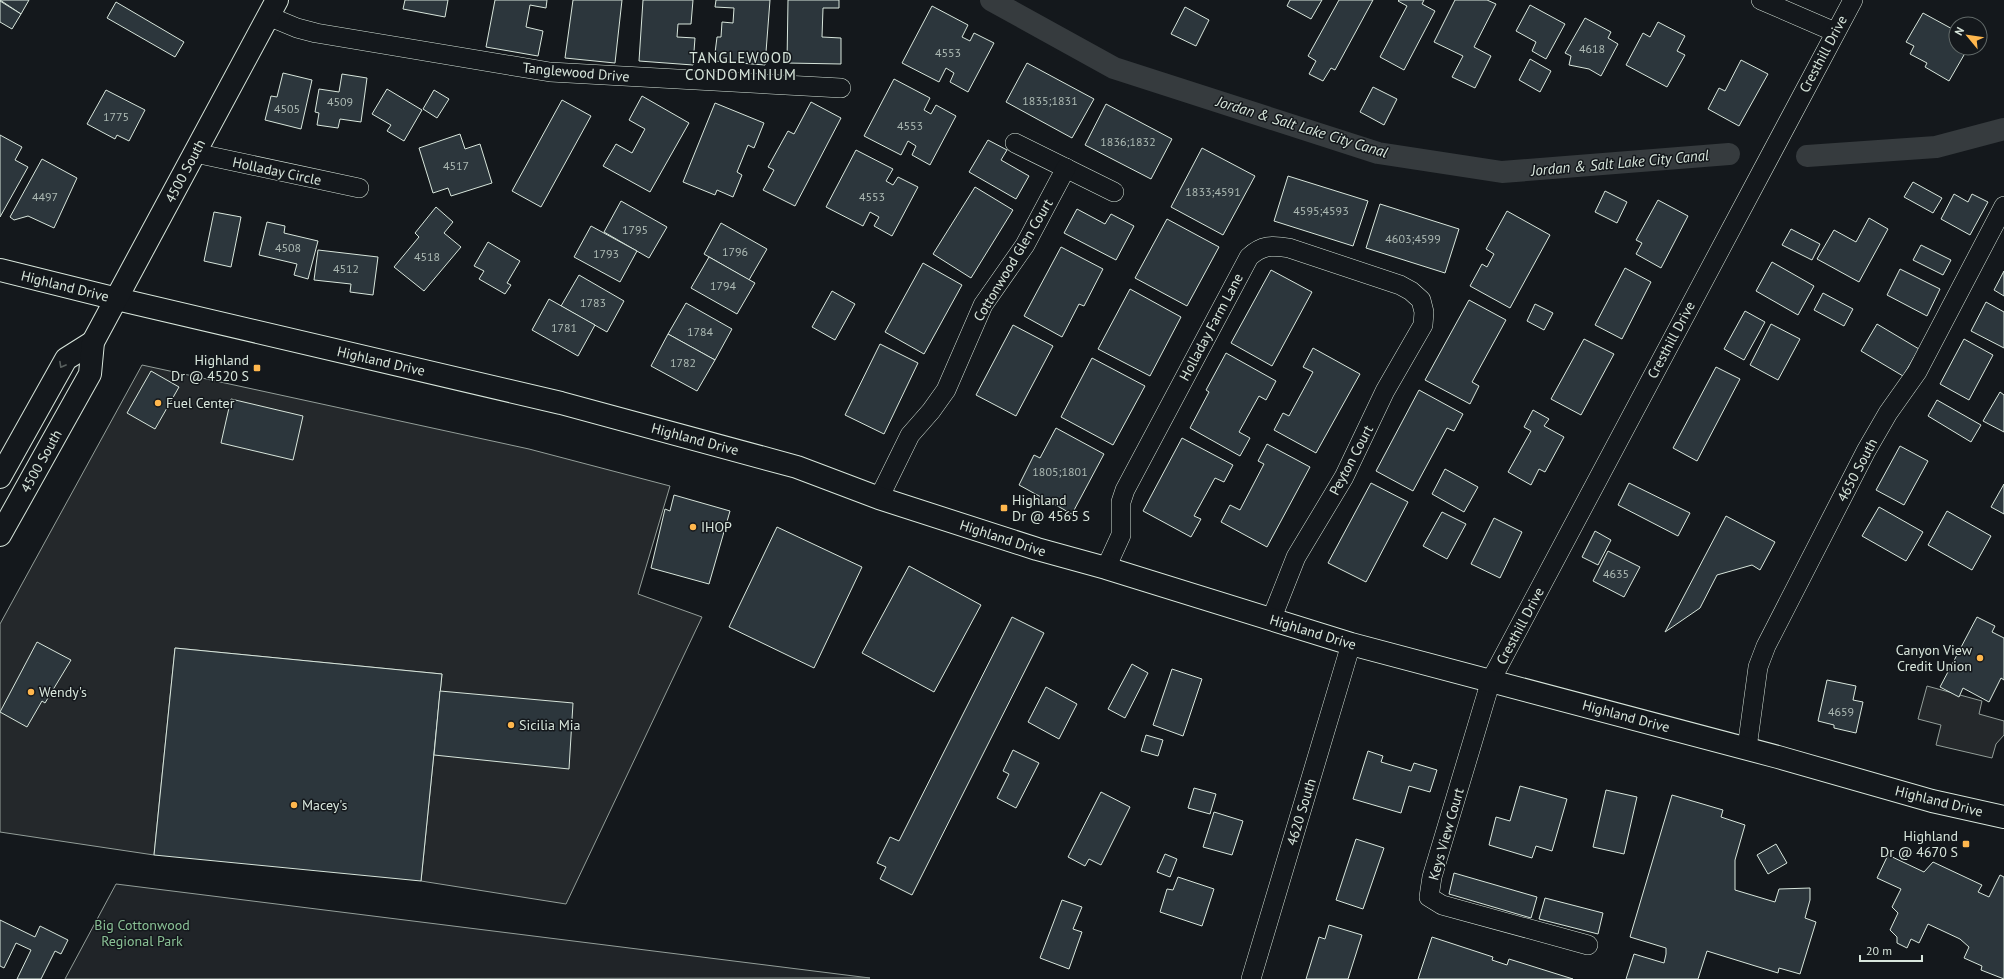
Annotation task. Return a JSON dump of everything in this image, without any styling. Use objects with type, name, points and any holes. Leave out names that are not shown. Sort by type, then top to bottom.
[{"type":"main road","name":"4500 South","points":[[0,535],[90,374],[93,342],[273,8]]},
{"type":"main road","name":"Highland Drive","points":[[0,270],[116,299],[591,411],[797,467],[879,498],[1037,549],[1106,568],[1351,644],[1747,748],[1932,801],[2004,817]]},
{"type":"main road","name":"4500 South","points":[[0,476],[66,359],[93,342]]},
{"type":"street","points":[[1761,0],[1835,32]]},
{"type":"street","name":"Cresthill Drive","points":[[1491,680],[1852,0]]},
{"type":"street","name":"Tanglewood Drive","points":[[273,8],[297,28],[316,33],[550,72],[840,88]]},
{"type":"street","points":[[1015,143],[1114,192]]},
{"type":"street","name":"Holladay Circle","points":[[195,153],[359,188]]},
{"type":"street","name":"Cottonwood Glen Court","points":[[879,498],[910,435],[931,411],[946,390],[983,305],[1025,245],[1066,168]]},
{"type":"street","name":"4650 South","points":[[1747,748],[1758,667],[1766,646],[1866,451],[1888,413],[1917,372],[2004,206]]},
{"type":"street","name":"Holladay Farm Lane","points":[[1106,568],[1121,534],[1121,502],[1130,477],[1249,256],[1256,251],[1270,246],[1289,248],[1400,285],[1411,291],[1421,300]]},
{"type":"street","name":"Peyton Court","points":[[1271,620],[1296,557],[1344,477],[1385,391],[1423,325],[1424,312],[1421,300]]},
{"type":"street","name":"4620 South","points":[[1251,979],[1351,644]]},
{"type":"street","name":"Keys View Court","points":[[1491,680],[1432,876],[1429,897],[1442,905],[1588,945]]},
{"type":"green space","name":"Big Cottonwood Regional Park","points":[[116,884],[870,978],[65,979]]},
{"type":"shaded area","points":[[142,365],[529,449],[670,486],[638,594],[702,617],[566,904],[421,881],[442,674],[175,648],[154,855],[0,832],[0,624]]},
{"type":"shaded area","points":[[1927,686],[1982,701],[1979,714],[2004,721],[2004,735],[1996,744],[1992,758],[1936,745],[1941,725],[1918,719]]},
{"type":"building","points":[[0,0],[29,0],[21,14]]},
{"type":"building","points":[[405,0],[448,0],[445,17],[403,9]]},
{"type":"building","points":[[495,0],[547,0],[546,8],[530,5],[526,27],[543,31],[538,56],[486,47]]},
{"type":"building","points":[[573,0],[622,0],[615,63],[565,58]]},
{"type":"building","points":[[643,0],[693,0],[691,24],[678,24],[677,37],[695,38],[693,65],[639,61]]},
{"type":"building","points":[[716,0],[770,0],[765,65],[714,61],[717,37],[721,37],[722,22],[733,23],[734,8],[715,7]]},
{"type":"building","points":[[788,0],[839,0],[839,8],[823,8],[822,37],[841,38],[841,64],[787,63]]},
{"type":"building","points":[[1290,0],[1322,0],[1311,19],[1287,6]]},
{"type":"building","points":[[1339,0],[1373,0],[1335,70],[1331,68],[1323,81],[1309,74],[1316,61],[1308,56]]},
{"type":"building","points":[[1424,0],[1422,4],[1435,11],[1404,70],[1380,57],[1407,6],[1398,1]]},
{"type":"building","points":[[1455,0],[1487,0],[1496,4],[1474,47],[1491,56],[1475,88],[1452,77],[1463,56],[1434,42]]},
{"type":"building","points":[[0,1],[21,14],[12,29],[0,22]]},
{"type":"building","points":[[116,2],[184,42],[175,57],[107,18]]},
{"type":"building","points":[[1530,5],[1565,24],[1546,59],[1532,51],[1536,42],[1516,31]]},
{"type":"building","points":[[932,6],[968,25],[962,37],[970,41],[974,33],[994,43],[968,92],[950,82],[954,73],[946,68],[939,82],[902,63]]},
{"type":"building","points":[[1185,7],[1209,20],[1196,46],[1171,34]]},
{"type":"building","points":[[1923,13],[1948,27],[1948,56],[1963,56],[1949,81],[1925,67],[1927,63],[1910,54],[1914,46],[1906,42]]},
{"type":"building","points":[[1585,18],[1611,32],[1608,38],[1618,44],[1601,76],[1589,69],[1569,65],[1571,56],[1565,53]]},
{"type":"building","points":[[1658,22],[1685,36],[1677,51],[1685,55],[1667,87],[1626,65],[1643,33],[1650,37]]},
{"type":"building","points":[[1530,59],[1551,71],[1540,92],[1519,80]]},
{"type":"building","points":[[1741,60],[1768,74],[1739,126],[1708,109],[1719,88],[1725,91]]},
{"type":"building","points":[[1027,63],[1094,99],[1072,138],[1006,102]]},
{"type":"building","points":[[283,73],[312,80],[301,129],[265,120],[271,96],[277,97]]},
{"type":"building","points":[[342,74],[367,78],[361,122],[340,119],[338,128],[317,125],[319,113],[315,112],[319,89],[339,92]]},
{"type":"building","points":[[894,79],[930,98],[924,110],[931,114],[936,105],[956,116],[930,165],[912,155],[916,146],[908,141],[901,155],[864,136]]},
{"type":"building","points":[[1373,87],[1397,99],[1384,125],[1360,112]]},
{"type":"building","points":[[387,89],[422,110],[404,141],[387,131],[391,125],[372,114]]},
{"type":"building","points":[[106,90],[145,110],[129,141],[117,135],[115,139],[87,124]]},
{"type":"building","points":[[434,90],[449,99],[437,118],[423,109]]},
{"type":"building","points":[[642,96],[689,123],[650,192],[603,166],[616,144],[632,153],[645,129],[629,120]]},
{"type":"building","points":[[562,100],[591,116],[541,207],[512,191]]},
{"type":"building","points":[[811,102],[841,118],[795,206],[763,190],[774,170],[768,167],[788,131],[794,134]]},
{"type":"building","points":[[715,103],[764,123],[754,148],[748,145],[737,172],[742,175],[733,197],[717,190],[715,195],[683,182]]},
{"type":"building","points":[[1106,104],[1172,139],[1151,179],[1085,145]]},
{"type":"building","points":[[460,134],[465,149],[480,144],[492,183],[451,196],[448,188],[433,193],[419,148]]},
{"type":"building","points":[[0,135],[22,147],[15,160],[28,167],[0,217]]},
{"type":"building","points":[[988,140],[1007,150],[1001,160],[1029,176],[1016,199],[969,172]]},
{"type":"building","points":[[1202,148],[1255,176],[1223,235],[1171,207]]},
{"type":"building","points":[[856,150],[893,169],[886,181],[893,185],[898,177],[918,187],[892,236],[874,226],[879,217],[870,212],[863,226],[826,207]]},
{"type":"building","points":[[42,159],[77,178],[54,228],[28,216],[14,220],[10,217]]},
{"type":"building","points":[[1288,176],[1368,201],[1353,246],[1274,221]]},
{"type":"building","points":[[1913,182],[1942,198],[1933,213],[1904,197]]},
{"type":"building","points":[[975,187],[1013,210],[971,278],[933,254]]},
{"type":"building","points":[[1605,191],[1627,202],[1617,223],[1595,212]]},
{"type":"building","points":[[1954,194],[1968,202],[1972,194],[1988,202],[1970,235],[1941,219]]},
{"type":"building","points":[[1658,200],[1688,216],[1661,268],[1636,254],[1642,243],[1636,240]]},
{"type":"building","points":[[621,201],[667,227],[649,258],[604,232]]},
{"type":"building","points":[[1380,204],[1459,229],[1445,273],[1366,248]]},
{"type":"building","points":[[436,207],[453,222],[444,233],[461,247],[424,291],[394,267],[419,237],[415,233]]},
{"type":"building","points":[[1077,209],[1105,224],[1111,214],[1134,226],[1116,260],[1064,233]]},
{"type":"building","points":[[1507,211],[1550,235],[1510,308],[1470,286],[1482,264],[1487,267],[1494,254],[1486,249]]},
{"type":"building","points":[[214,212],[241,217],[231,267],[204,261]]},
{"type":"building","points":[[1869,218],[1888,229],[1859,282],[1817,259],[1834,230],[1856,242]]},
{"type":"building","points":[[1167,219],[1219,247],[1187,306],[1135,278]]},
{"type":"building","points":[[267,222],[285,226],[284,233],[318,241],[308,279],[294,275],[297,264],[259,255]]},
{"type":"building","points":[[721,223],[767,249],[749,280],[704,254]]},
{"type":"building","points":[[591,226],[637,251],[620,282],[574,257]]},
{"type":"building","points":[[1791,229],[1820,244],[1812,260],[1782,245]]},
{"type":"building","points":[[488,242],[520,261],[507,283],[511,285],[505,294],[479,279],[484,271],[474,266]]},
{"type":"building","points":[[1921,245],[1951,260],[1943,275],[1913,260]]},
{"type":"building","points":[[1061,247],[1103,269],[1084,306],[1079,304],[1062,337],[1024,316]]},
{"type":"building","points":[[318,250],[378,257],[373,295],[350,292],[351,284],[314,280]]},
{"type":"building","points":[[709,257],[755,283],[737,314],[691,288]]},
{"type":"building","points":[[1772,262],[1814,286],[1798,315],[1756,291]]},
{"type":"building","points":[[923,263],[962,285],[924,354],[885,332]]},
{"type":"building","points":[[1625,268],[1651,282],[1622,339],[1595,325]]},
{"type":"building","points":[[1900,269],[1940,289],[1927,316],[1887,295]]},
{"type":"building","points":[[1271,270],[1312,292],[1272,366],[1231,343]]},
{"type":"building","points":[[2004,271],[2004,296],[1994,290]]},
{"type":"building","points":[[579,275],[624,301],[607,332],[561,306]]},
{"type":"building","points":[[1130,289],[1181,317],[1150,376],[1098,349]]},
{"type":"building","points":[[832,291],[855,304],[835,340],[812,327]]},
{"type":"building","points":[[1823,293],[1853,309],[1844,326],[1814,310]]},
{"type":"building","points":[[549,299],[595,325],[578,356],[532,330]]},
{"type":"building","points":[[1469,300],[1506,320],[1472,382],[1479,386],[1470,404],[1425,380]]},
{"type":"building","points":[[1986,302],[2004,312],[2004,348],[1971,331]]},
{"type":"building","points":[[686,303],[732,329],[715,360],[668,334]]},
{"type":"building","points":[[1535,304],[1553,313],[1544,330],[1527,321]]},
{"type":"building","points":[[1745,311],[1765,322],[1744,360],[1724,349]]},
{"type":"building","points":[[1771,324],[1800,339],[1778,380],[1750,365]]},
{"type":"building","points":[[1877,324],[1919,349],[1903,376],[1861,351]]},
{"type":"building","points":[[1013,325],[1053,346],[1016,416],[976,395]]},
{"type":"building","points":[[668,334],[715,360],[697,391],[651,366]]},
{"type":"building","points":[[1584,339],[1614,354],[1581,415],[1551,399]]},
{"type":"building","points":[[1964,339],[1993,355],[1969,400],[1940,384]]},
{"type":"building","points":[[880,344],[918,363],[884,434],[845,415]]},
{"type":"building","points":[[1313,348],[1360,374],[1316,453],[1274,430],[1283,413],[1289,416],[1313,372],[1303,367]]},
{"type":"building","points":[[1226,353],[1276,381],[1266,400],[1259,396],[1239,432],[1250,438],[1240,456],[1190,428],[1209,392],[1206,390]]},
{"type":"building","points":[[1092,358],[1145,386],[1113,445],[1061,417]]},
{"type":"building","points":[[1716,367],[1740,379],[1697,461],[1673,448]]},
{"type":"building","points":[[151,371],[179,387],[155,429],[127,413]]},
{"type":"building","points":[[1419,390],[1463,414],[1454,431],[1447,428],[1413,491],[1376,471]]},
{"type":"building","points":[[2000,392],[2004,395],[2004,432],[1983,421]]},
{"type":"building","name":"Fuel Center","points":[[231,399],[303,416],[293,460],[221,443]]},
{"type":"building","points":[[1937,400],[1981,425],[1971,442],[1928,416]]},
{"type":"building","points":[[1533,410],[1549,419],[1544,426],[1564,437],[1545,472],[1539,469],[1531,485],[1508,472],[1531,431],[1524,427]]},
{"type":"building","points":[[1056,428],[1104,454],[1072,514],[1019,485],[1034,455],[1040,458]]},
{"type":"building","points":[[1182,438],[1233,465],[1224,482],[1215,478],[1194,516],[1201,519],[1191,537],[1143,511]]},
{"type":"building","points":[[1267,444],[1310,467],[1267,547],[1221,522],[1230,505],[1240,510],[1264,464],[1258,461]]},
{"type":"building","points":[[1900,446],[1928,461],[1904,505],[1876,490]]},
{"type":"building","points":[[1445,469],[1478,487],[1464,512],[1432,494]]},
{"type":"building","points":[[1371,483],[1408,502],[1366,582],[1328,563]]},
{"type":"building","points":[[1629,483],[1690,513],[1678,536],[1618,505]]},
{"type":"building","points":[[2004,484],[2004,514],[1991,507]]},
{"type":"building","name":"IHOP","points":[[674,495],[730,511],[709,584],[651,568],[665,509],[670,511]]},
{"type":"building","points":[[1879,507],[1923,532],[1906,561],[1862,536]]},
{"type":"building","points":[[1947,511],[1991,536],[1972,570],[1928,545]]},
{"type":"building","points":[[1442,512],[1466,524],[1447,559],[1423,546]]},
{"type":"building","points":[[1726,516],[1775,542],[1760,570],[1752,565],[1717,575],[1700,608],[1665,632]]},
{"type":"building","points":[[1494,518],[1522,532],[1500,578],[1471,564]]},
{"type":"building","points":[[777,527],[862,567],[814,668],[729,627]]},
{"type":"building","points":[[1595,531],[1611,540],[1598,565],[1582,557]]},
{"type":"building","points":[[1608,551],[1640,567],[1624,597],[1593,581]]},
{"type":"building","points":[[909,566],[981,605],[934,692],[862,653]]},
{"type":"building","points":[[1012,617],[1044,633],[912,895],[880,879],[886,867],[877,863],[890,837],[899,841]]},
{"type":"building","name":"Canyon View Credit Union","points":[[1977,617],[1995,626],[1992,632],[2004,638],[2004,680],[2001,678],[1989,702],[1963,688],[1959,697],[1940,687]]},
{"type":"building","name":"Wendy's","points":[[37,642],[71,660],[45,703],[42,701],[27,727],[0,712]]},
{"type":"building","name":"Macey's","points":[[175,648],[442,674],[421,881],[154,855]]},
{"type":"building","points":[[1132,664],[1148,673],[1125,718],[1108,709]]},
{"type":"building","points":[[1172,669],[1202,679],[1183,736],[1153,725]]},
{"type":"building","points":[[1827,680],[1856,686],[1853,700],[1863,702],[1856,733],[1834,728],[1834,725],[1818,721]]},
{"type":"building","points":[[1046,687],[1077,704],[1059,739],[1028,722]]},
{"type":"building","points":[[440,691],[573,703],[569,769],[434,755]]},
{"type":"building","points":[[1146,735],[1163,740],[1158,756],[1141,751]]},
{"type":"building","points":[[1013,750],[1039,763],[1016,808],[997,798],[1009,774],[1003,771]]},
{"type":"building","points":[[1368,751],[1383,756],[1381,762],[1411,771],[1414,763],[1437,770],[1430,792],[1409,786],[1401,813],[1353,799]]},
{"type":"building","points":[[1520,786],[1567,799],[1552,851],[1536,846],[1532,858],[1489,845],[1496,817],[1510,821]]},
{"type":"building","points":[[1194,788],[1216,794],[1210,814],[1188,808]]},
{"type":"building","points":[[1606,790],[1637,797],[1624,854],[1593,847]]},
{"type":"building","points":[[1101,792],[1130,807],[1101,865],[1089,859],[1085,866],[1068,857]]},
{"type":"building","points":[[1672,795],[1723,810],[1721,817],[1745,825],[1735,860],[1735,890],[1775,902],[1779,889],[1810,888],[1810,900],[1805,918],[1816,922],[1800,974],[1779,968],[1778,973],[1707,951],[1698,979],[1626,979],[1634,954],[1664,963],[1666,948],[1630,937]]},
{"type":"building","points":[[1214,812],[1243,821],[1232,855],[1203,847]]},
{"type":"building","points":[[1356,839],[1384,848],[1363,909],[1336,900]]},
{"type":"building","points":[[1776,844],[1787,863],[1768,874],[1757,855]]},
{"type":"building","points":[[1165,854],[1177,859],[1170,877],[1157,872]]},
{"type":"building","points":[[1888,855],[1924,872],[1933,862],[1982,885],[1978,892],[1989,897],[2000,875],[2004,877],[2004,979],[1981,970],[1982,966],[1964,958],[1969,947],[1960,939],[1928,924],[1919,943],[1911,939],[1907,948],[1897,943],[1897,937],[1890,930],[1898,913],[1892,907],[1901,889],[1877,878]]},
{"type":"building","points":[[1454,873],[1537,897],[1531,918],[1449,894]]},
{"type":"building","points":[[1178,877],[1214,889],[1202,926],[1160,912],[1167,889],[1173,890]]},
{"type":"building","points":[[1545,898],[1603,913],[1598,934],[1539,919]]},
{"type":"building","points":[[1062,900],[1082,907],[1073,929],[1082,932],[1069,969],[1040,958]]},
{"type":"building","points":[[0,920],[35,937],[40,926],[68,940],[61,954],[55,951],[41,979],[17,979],[31,950],[16,943],[4,968],[0,966]]},
{"type":"building","points":[[1329,925],[1362,935],[1348,979],[1306,979],[1319,937],[1325,939]]},
{"type":"building","points":[[1432,937],[1493,957],[1492,960],[1507,965],[1509,959],[1573,979],[1418,979]]},
{"type":"waterway","name":"Jordan & Salt Lake City Canal","points":[[991,0],[1114,68],[1378,153],[1502,172],[1729,154]]},
{"type":"waterway","name":"Jordan & Salt Lake City Canal","points":[[1807,156],[1936,147],[2004,129]]},
{"type":"place","name":"Highland Dr @ 4520 S","points":[[257,368]]},
{"type":"place","name":"Fuel Center","points":[[158,403]]},
{"type":"place","name":"Highland Dr @ 4565 S","points":[[1004,508]]},
{"type":"place","name":"IHOP","points":[[693,527]]},
{"type":"place","name":"Canyon View Credit Union","points":[[1980,658]]},
{"type":"place","name":"Wendy's","points":[[31,692]]},
{"type":"place","name":"Sicilia Mia","points":[[511,725]]},
{"type":"place","name":"Macey's","points":[[294,805]]},
{"type":"place","name":"Highland Dr @ 4670 S","points":[[1966,844]]},
{"type":"district","name":"TANGLEWOOD CONDOMINIUM","points":[[741,66]]}]
